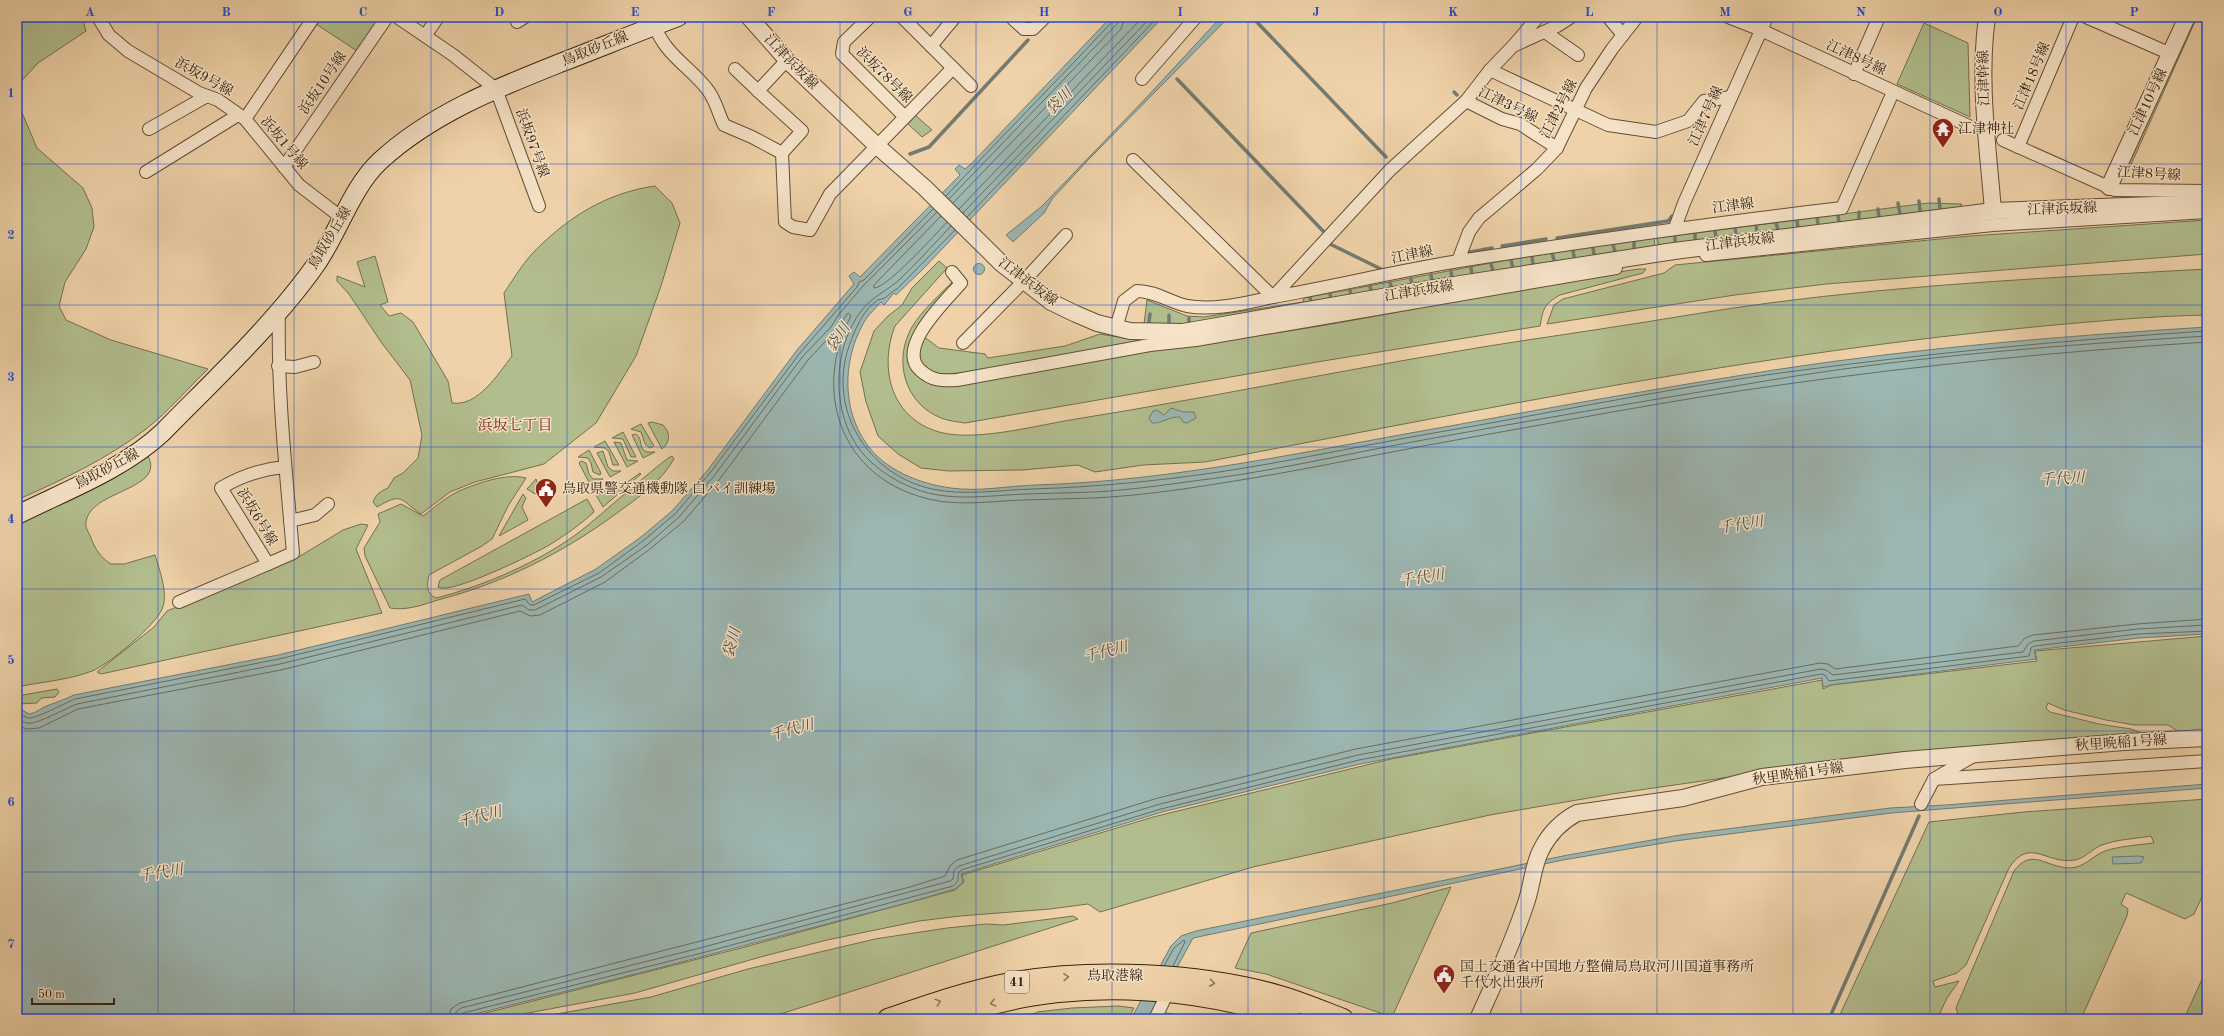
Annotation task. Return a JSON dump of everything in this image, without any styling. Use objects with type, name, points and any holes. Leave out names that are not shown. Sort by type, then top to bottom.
[{"type":"main road","name":"鳥取砂丘線","points":[[17,515],[101,472],[147,446],[280,310],[317,263],[342,218],[378,163],[401,143],[435,121],[496,89],[648,24],[678,17]]},
{"type":"main road","name":"鳥取港線","points":[[888,1019],[952,997],[1010,983],[1056,977],[1147,984],[1270,1012],[1291,1019]]},
{"type":"main road","name":"鳥取港線","points":[[940,1019],[975,1008],[1012,999],[1058,992],[1108,990],[1147,984]]},
{"type":"main road","name":"鳥取港線","points":[[1169,988],[1238,986],[1281,996],[1342,1019]]},
{"type":"street","name":"浜坂9号線","points":[[98,17],[109,35],[128,51],[207,96],[218,100],[241,117]]},
{"type":"street","name":"浜坂1号線","points":[[314,17],[241,117],[299,185],[342,218]]},
{"type":"street","name":"浜坂10号線","points":[[284,166],[387,17]]},
{"type":"street","points":[[397,17],[481,75],[496,89]]},
{"type":"street","points":[[425,36],[438,17]]},
{"type":"street","name":"江津浜坂線","points":[[749,17],[787,60],[876,145],[975,235],[1002,264],[1052,302],[1076,314],[1116,328],[1130,331],[1183,332],[1420,291],[1669,251],[1993,211],[2207,203]]},
{"type":"street","name":"浜坂78号線","points":[[870,17],[844,42],[842,54],[905,117]]},
{"type":"street","points":[[902,17],[971,86]]},
{"type":"street","points":[[931,46],[956,17]]},
{"type":"street","points":[[1011,17],[1024,29],[1033,29],[1045,17]]},
{"type":"street","points":[[1142,80],[1196,17]]},
{"type":"street","points":[[1133,160],[1273,297],[1390,170],[1466,101],[1490,70],[1538,17]]},
{"type":"street","points":[[1513,46],[1545,32],[1571,17]]},
{"type":"street","points":[[1608,17],[1623,35]]},
{"type":"street","name":"江津2号線","points":[[1458,261],[1468,232],[1479,218],[1537,169],[1557,148],[1586,88],[1637,17]]},
{"type":"street","name":"江津8号線","points":[[1728,17],[1761,30],[1971,127]]},
{"type":"street","name":"江津7号線","points":[[1675,228],[1767,17]]},
{"type":"street","points":[[1854,74],[1879,17]]},
{"type":"street","name":"江津幹線","points":[[1987,17],[1983,42],[1984,108],[1993,211]]},
{"type":"street","name":"江津18号線","points":[[2018,147],[2073,17]]},
{"type":"street","points":[[2086,17],[2171,54]]},
{"type":"street","name":"江津10号線","points":[[2109,187],[2187,17]]},
{"type":"street","points":[[648,24],[665,47],[707,88],[716,100],[724,125],[752,137],[782,153]]},
{"type":"street","points":[[1545,32],[1578,55]]},
{"type":"street","points":[[758,90],[787,60]]},
{"type":"street","points":[[735,69],[802,131],[782,153],[785,222],[793,227],[810,230],[830,194],[876,145],[953,68]]},
{"type":"street","points":[[1490,70],[1608,125],[1656,132],[1688,121],[1704,101],[1731,97]]},
{"type":"street","name":"浜坂97号線","points":[[496,89],[539,206]]},
{"type":"street","name":"江津線","points":[[1116,328],[1124,301],[1137,291],[1154,294],[1179,304],[1202,307],[1243,303],[1458,261],[1675,228],[1842,208],[1893,92]]},
{"type":"street","points":[[149,129],[207,96]]},
{"type":"street","name":"江津3号線","points":[[1466,101],[1502,119],[1520,124],[1557,148]]},
{"type":"street","points":[[146,172],[241,117]]},
{"type":"street","name":"江津8号線","points":[[2003,140],[2115,190],[2207,190]]},
{"type":"street","points":[[952,272],[961,283],[922,330],[914,343],[913,356],[916,366],[926,376],[938,381],[957,380],[1150,345],[1196,340],[1642,263],[1993,225],[2207,212]]},
{"type":"street","points":[[963,343],[1024,282],[1066,234]]},
{"type":"street","name":"浜坂6号線","points":[[280,310],[278,366],[285,467],[294,553],[268,564],[221,488],[232,481],[269,469],[285,467]]},
{"type":"street","points":[[278,366],[295,367],[314,362]]},
{"type":"street","points":[[290,521],[315,515],[328,504]]},
{"type":"street","points":[[179,602],[268,564]]},
{"type":"street","name":"秋里晩稲1号線","points":[[1478,1019],[1508,953],[1537,863],[1549,838],[1565,819],[1577,813],[1683,798],[1762,777],[1976,754],[2124,742],[2207,738]]},
{"type":"street","points":[[1921,804],[1934,778],[1976,754]]},
{"type":"street","points":[[1934,778],[2207,761]]},
{"type":"street","points":[[1155,1019],[1169,988]]},
{"type":"green space","points":[[17,17],[82,17],[86,31],[38,63],[17,86]]},
{"type":"green space","points":[[321,17],[379,18],[357,51],[316,24]]},
{"type":"green space","points":[[2194,17],[2197,17],[2125,178],[2123,177]]},
{"type":"green space","points":[[1924,23],[1968,43],[1970,117],[1897,84]]},
{"type":"green space","points":[[17,101],[37,148],[83,188],[92,208],[94,227],[86,249],[65,282],[59,306],[66,320],[111,340],[208,369],[163,415],[131,440],[84,468],[17,500]]},
{"type":"green space","points":[[914,114],[932,130],[922,137],[907,123]]},
{"type":"green space","points":[[655,186],[672,203],[680,223],[661,286],[636,356],[596,423],[544,464],[475,482],[450,492],[421,514],[400,499],[385,502],[377,507],[373,502],[377,495],[388,488],[394,478],[403,473],[418,458],[422,435],[410,380],[381,342],[349,294],[337,281],[337,276],[365,287],[357,262],[375,256],[388,302],[380,305],[389,316],[401,313],[413,322],[448,381],[452,403],[461,403],[479,395],[494,380],[512,356],[504,293],[520,268],[531,255],[572,219],[603,201],[637,189]]},
{"type":"green space","points":[[1928,203],[1962,204],[1958,209],[1659,246],[1657,238]]},
{"type":"green space","points":[[2207,220],[2207,254],[1826,284],[1735,295],[1547,324],[1554,305],[1563,299],[1664,273],[1675,265],[1970,236]]},
{"type":"green space","points":[[1654,237],[1655,246],[1242,316],[1183,324],[1144,324],[1147,300],[1187,316],[1204,317],[1303,302],[1304,298],[1507,260]]},
{"type":"green space","points":[[939,261],[947,268],[895,326],[890,343],[888,360],[889,376],[894,392],[901,405],[912,417],[926,427],[943,433],[958,435],[991,434],[1406,360],[1749,306],[1823,296],[1988,282],[2207,269],[2207,315],[2105,321],[1938,337],[1728,366],[1414,422],[1205,462],[1143,465],[1095,472],[1078,465],[1022,470],[949,471],[921,468],[898,454],[878,436],[866,402],[860,372],[874,331],[888,316],[902,305],[912,288]]},
{"type":"green space","points":[[1646,269],[1643,273],[1560,295],[1547,304],[1542,315],[1540,326],[1323,361],[965,423],[941,418],[928,411],[918,402],[906,379],[903,366],[903,353],[906,340],[912,327],[926,308],[955,279],[957,284],[911,341],[925,380],[1266,335],[1558,282]]},
{"type":"green space","points":[[1100,334],[1142,341],[1004,369],[935,375],[920,364],[917,346],[923,336],[939,348],[985,354],[988,358],[1065,346]]},
{"type":"green space","points":[[652,422],[663,425],[667,431],[668,440],[662,449],[648,423]]},
{"type":"green space","points":[[641,424],[654,446],[650,448],[645,444],[641,432],[631,429]]},
{"type":"green space","points":[[623,432],[636,457],[631,457],[623,439],[612,438]]},
{"type":"green space","points":[[636,434],[639,437],[641,446],[645,451],[655,452],[643,458],[632,435]]},
{"type":"green space","points":[[605,441],[619,465],[613,465],[609,452],[605,448],[594,447]]},
{"type":"green space","points":[[614,442],[621,443],[627,460],[638,461],[627,467]]},
{"type":"green space","points":[[589,450],[601,473],[600,475],[593,472],[588,458],[578,457]]},
{"type":"green space","points":[[603,451],[608,467],[613,471],[621,471],[610,477],[597,453]]},
{"type":"green space","points":[[148,456],[151,468],[146,477],[136,485],[97,505],[88,515],[86,527],[96,549],[104,559],[111,564],[124,564],[155,555],[164,589],[164,603],[162,609],[151,625],[131,644],[109,661],[92,671],[74,677],[17,687],[17,524]]},
{"type":"green space","points":[[672,456],[674,459],[656,482],[596,528],[554,554],[532,565],[509,576],[462,593],[414,607],[402,609],[390,608],[365,556],[364,548],[380,522],[378,514],[401,504],[423,516],[449,496],[475,485],[501,478],[526,478],[508,506],[492,539],[429,575],[428,588],[430,594],[436,598],[473,587],[531,562],[566,541],[582,530]]},
{"type":"green space","points":[[581,461],[586,463],[589,474],[593,479],[603,479],[591,486],[579,463]]},
{"type":"green space","points":[[640,473],[641,474],[603,507],[596,495],[619,482],[622,486]]},
{"type":"green space","points":[[536,479],[539,487],[535,494],[527,489]]},
{"type":"green space","points":[[523,494],[526,498],[522,507],[528,520],[499,536]]},
{"type":"green space","points":[[587,499],[594,511],[593,513],[578,526],[551,544],[529,556],[475,580],[445,588],[438,587],[440,580]]},
{"type":"green space","points":[[361,524],[368,525],[356,549],[382,613],[101,674],[97,672],[154,627],[167,611],[297,558],[343,530]]},
{"type":"green space","points":[[2207,636],[2207,732],[2179,732],[2168,725],[2134,725],[2106,720],[2064,710],[2048,703],[2046,708],[2050,712],[2099,724],[2131,729],[2150,736],[1751,774],[1612,794],[1490,815],[1253,867],[1100,912],[1088,904],[919,921],[827,940],[764,956],[635,993],[496,1019],[462,1019],[741,948],[955,890],[964,882],[962,875],[1153,817],[1391,759],[1822,680],[1823,689],[1831,685],[2037,661],[2035,651]]},
{"type":"green space","points":[[57,689],[59,692],[55,697],[41,698],[37,703],[17,704],[17,696]]},
{"type":"green space","points":[[2207,799],[2207,886],[2194,914],[2185,919],[2126,893],[2121,904],[2128,909],[2127,916],[2081,1019],[1968,1019],[1958,1014],[1956,1008],[2014,871],[2021,864],[2027,860],[2033,859],[2060,867],[2069,868],[2079,866],[2111,849],[2154,843],[2151,836],[2108,843],[2099,846],[2082,858],[2075,860],[2055,859],[2031,853],[2024,854],[2017,859],[2009,868],[1966,965],[1957,973],[1933,981],[1935,987],[1959,981],[1947,998],[1937,1019],[1838,1019],[1929,822],[2024,812]]},
{"type":"green space","points":[[1451,887],[1392,1017],[1266,974],[1235,968],[1251,933],[1392,903]]},
{"type":"green space","points":[[1073,916],[1078,919],[765,1019],[529,1019],[651,997],[748,969],[875,939],[947,928],[986,924],[1004,925]]},
{"type":"green space","points":[[2207,968],[2207,1019],[2184,1019]]},
{"type":"green space","points":[[1118,1006],[1134,1008],[1128,1019],[1037,1019],[1037,1012],[1072,1008]]},
{"type":"green space","points":[[1036,1013],[1036,1018],[997,1019]]},
{"type":"water","points":[[1111,17],[1163,17],[923,269],[896,295],[894,293],[884,305],[881,302],[862,326],[851,354],[848,385],[849,400],[858,430],[866,443],[874,453],[893,468],[927,483],[961,489],[1087,482],[1140,477],[1243,463],[1612,397],[1734,376],[1828,362],[1936,349],[2098,334],[2207,327],[2207,634],[2139,638],[2034,650],[2036,659],[1823,687],[1822,678],[1360,764],[1162,812],[961,874],[963,882],[955,889],[914,901],[651,970],[455,1019],[17,1019],[17,707],[29,714],[74,695],[278,655],[529,594],[532,602],[596,569],[641,537],[673,510],[707,471],[797,350],[854,284],[849,276],[854,272],[860,277],[960,175],[955,169],[959,165],[965,169],[971,164]]},
{"type":"water","points":[[1221,17],[1229,17],[1090,158],[1052,199],[1044,213],[1013,242],[1006,235],[1042,206],[1146,98]]},
{"type":"water","points":[[979,263],[983,265],[985,269],[983,273],[979,275],[975,273],[973,269],[975,265]]},
{"type":"water","points":[[1171,408],[1183,412],[1194,412],[1196,418],[1187,423],[1183,422],[1180,417],[1176,417],[1152,423],[1149,418],[1153,411],[1157,410],[1164,415]]},
{"type":"water","points":[[2207,784],[2207,788],[1891,813],[1675,841],[1563,860],[1193,938],[1149,1019],[1131,1019],[1171,946],[1181,936],[1196,931],[1568,855],[1680,835],[1890,808],[1946,805]]},
{"type":"water","points":[[2112,857],[2144,857],[2141,863],[2113,864]]},
{"type":"water","points":[[1166,1013],[1209,1019],[1166,1015]]},
{"type":"waterway","points":[[1252,17],[1386,157]]},
{"type":"waterway","points":[[910,154],[929,147],[1028,40]]},
{"type":"waterway","points":[[1177,79],[1324,232]]},
{"type":"waterway","points":[[1454,92],[1457,95]]},
{"type":"waterway","points":[[1939,199],[1940,210]]},
{"type":"waterway","points":[[1919,201],[1920,211]]},
{"type":"waterway","points":[[1898,203],[1900,214]]},
{"type":"waterway","points":[[1878,209],[1879,217]]},
{"type":"waterway","points":[[1859,212],[1859,219]]},
{"type":"waterway","points":[[1838,215],[1839,222]]},
{"type":"waterway","points":[[1557,238],[1668,221],[1672,216]]},
{"type":"waterway","points":[[1817,217],[1818,224]]},
{"type":"waterway","points":[[1797,220],[1798,228]]},
{"type":"waterway","points":[[1776,223],[1778,230]]},
{"type":"waterway","points":[[1756,225],[1757,232]]},
{"type":"waterway","points":[[1735,228],[1736,234]]},
{"type":"waterway","points":[[1715,231],[1716,237]]},
{"type":"waterway","points":[[1695,233],[1695,240]]},
{"type":"waterway","points":[[1675,237],[1675,242]]},
{"type":"waterway","points":[[1502,246],[1546,239]]},
{"type":"waterway","points":[[1634,241],[1634,248]]},
{"type":"waterway","points":[[1328,243],[1385,271]]},
{"type":"waterway","points":[[1613,245],[1615,251]]},
{"type":"waterway","points":[[1465,253],[1492,248]]},
{"type":"waterway","points":[[1593,248],[1594,254]]},
{"type":"waterway","points":[[1573,250],[1574,257]]},
{"type":"waterway","points":[[1552,253],[1554,260]]},
{"type":"waterway","points":[[1532,257],[1533,264]]},
{"type":"waterway","points":[[1511,260],[1513,268]]},
{"type":"waterway","points":[[1491,264],[1493,271]]},
{"type":"waterway","points":[[1471,268],[1472,274]]},
{"type":"waterway","points":[[1451,271],[1452,278]]},
{"type":"waterway","points":[[1431,275],[1432,281]]},
{"type":"waterway","points":[[1411,279],[1412,285]]},
{"type":"waterway","points":[[1390,283],[1392,289]]},
{"type":"waterway","points":[[1370,287],[1372,292]]},
{"type":"waterway","points":[[1350,290],[1351,296]]},
{"type":"waterway","points":[[1330,294],[1331,300]]},
{"type":"waterway","points":[[1310,297],[1311,303]]},
{"type":"waterway","points":[[1149,322],[1150,314]]},
{"type":"waterway","points":[[1169,315],[1169,324]]},
{"type":"waterway","points":[[1189,318],[1189,323]]},
{"type":"waterway","points":[[1829,1019],[1919,816]]},
{"type":"place","name":"江津神社","points":[[1943,148]]},
{"type":"place","name":"鳥取県警交通機動隊 白バイ訓練場","points":[[546,508]]},
{"type":"place","name":"国土交通省中国地方整備局鳥取河川国道事務所 千代水出張所","points":[[1444,994]]},
{"type":"district","name":"浜坂七丁目","points":[[515,426]]},
{"type":"water label","name":"袋川","points":[[1060,102]]},
{"type":"water label","name":"袋川","points":[[839,338]]},
{"type":"water label","name":"千代川","points":[[2062,480]]},
{"type":"water label","name":"千代川","points":[[1741,526]]},
{"type":"water label","name":"千代川","points":[[1422,579]]},
{"type":"water label","name":"袋川","points":[[733,643]]},
{"type":"water label","name":"千代川","points":[[1106,653]]},
{"type":"water label","name":"千代川","points":[[792,731]]},
{"type":"water label","name":"千代川","points":[[480,818]]},
{"type":"water label","name":"千代川","points":[[161,874]]}]
